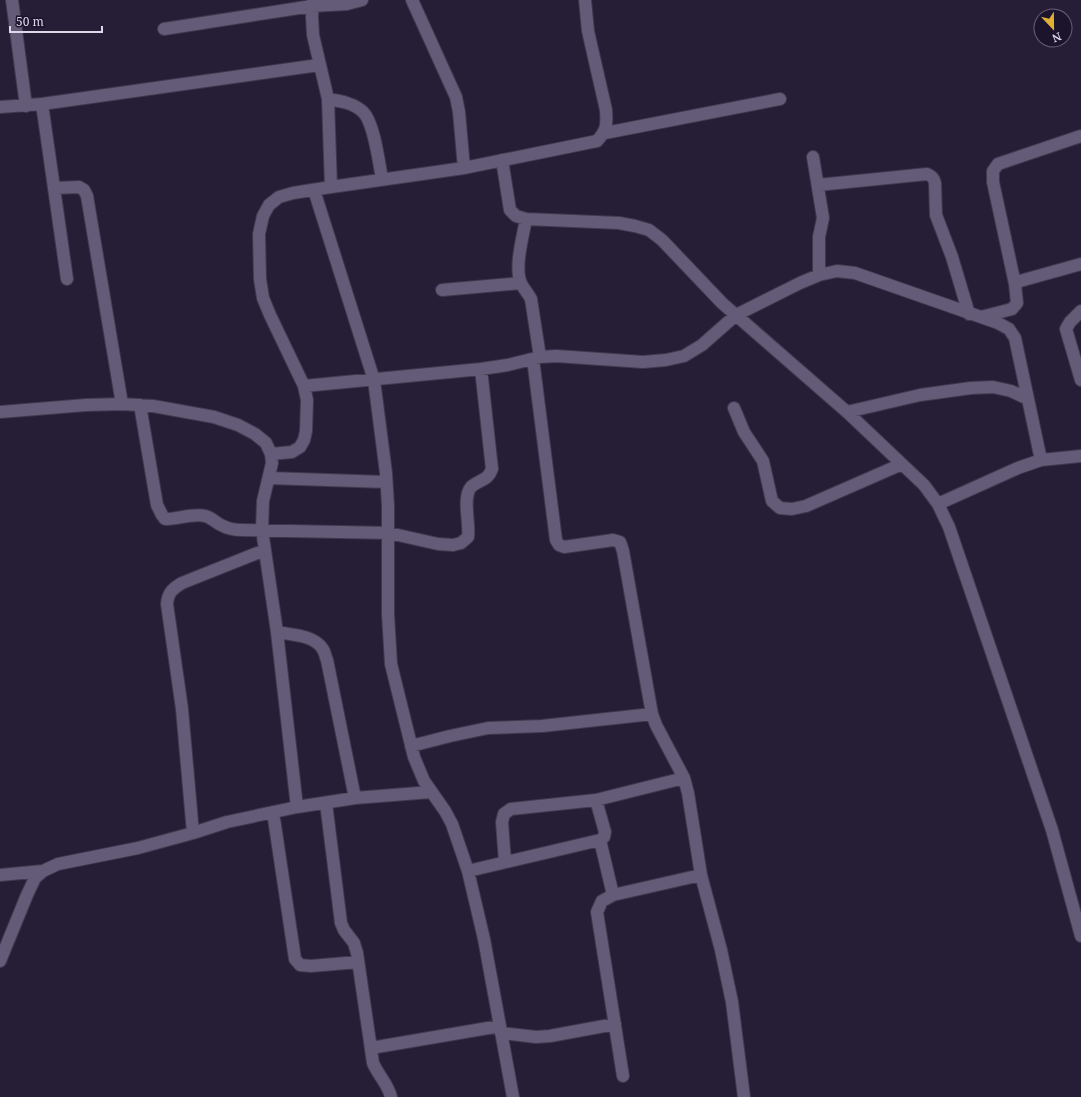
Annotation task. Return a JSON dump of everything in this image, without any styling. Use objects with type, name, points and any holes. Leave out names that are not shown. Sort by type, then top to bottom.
[{"type":"street","points":[[12,0],[26,106]]},
{"type":"street","points":[[164,29],[313,3],[333,5],[362,0]]},
{"type":"street","points":[[412,0],[456,97],[459,112],[464,168]]},
{"type":"street","points":[[585,0],[588,30],[606,110],[607,122],[605,133]]},
{"type":"street","points":[[313,3],[313,35],[328,99],[331,187]]},
{"type":"street","points":[[0,107],[42,104],[319,65]]},
{"type":"street","points":[[328,99],[347,103],[363,112],[371,127],[382,179]]},
{"type":"street","points":[[271,454],[292,452],[300,447],[306,432],[306,400],[304,386],[263,298],[260,279],[258,234],[263,216],[269,205],[279,197],[382,179],[464,168],[597,141],[605,133],[780,100]]},
{"type":"street","points":[[42,104],[67,279]]},
{"type":"street","points":[[974,316],[1004,312],[1012,309],[1016,302],[1015,284],[993,182],[992,171],[998,164],[1009,159],[1081,136]]},
{"type":"street","points":[[813,157],[823,218],[819,237],[819,275]]},
{"type":"street","points":[[502,160],[510,210],[516,216],[526,219],[620,223],[649,230],[662,240],[722,303],[847,412],[924,485],[938,504],[949,527],[1052,830],[1081,936]]},
{"type":"street","points":[[818,185],[927,174],[931,176],[935,183],[936,215],[974,316]]},
{"type":"street","points":[[55,188],[79,187],[84,190],[87,196],[122,404]]},
{"type":"street","points":[[314,190],[374,380],[386,482],[389,533],[388,614],[391,664],[411,746],[419,771],[452,824],[468,871],[484,939],[513,1097]]},
{"type":"street","points":[[526,219],[519,263],[519,274],[521,283],[531,299],[556,540],[559,545],[564,547],[613,540],[620,542],[624,551],[652,714],[656,725],[684,778],[691,808],[701,874],[721,950],[732,1002],[744,1097]]},
{"type":"street","points":[[1015,284],[1020,281],[1081,264]]},
{"type":"street","points":[[304,386],[481,369],[508,365],[536,358],[556,356],[643,362],[666,360],[684,356],[702,345],[736,314],[800,282],[819,275],[837,271],[855,273],[974,316],[998,323],[1009,329],[1015,338],[1041,460]]},
{"type":"street","points":[[442,290],[521,283]]},
{"type":"street","points":[[1081,311],[1070,322],[1066,329],[1081,380]]},
{"type":"street","points":[[140,405],[158,505],[165,519],[175,519],[196,515],[206,516],[221,525],[232,529],[389,533],[438,544],[453,545],[461,543],[468,537],[469,529],[466,503],[467,493],[472,487],[487,476],[492,469],[481,369]]},
{"type":"street","points":[[847,412],[920,395],[971,388],[993,387],[1011,391],[1028,399]]},
{"type":"street","points":[[0,412],[86,404],[153,406],[214,417],[238,425],[255,434],[266,443],[271,454],[272,464],[263,501],[262,530],[277,632],[297,807]]},
{"type":"street","points":[[734,408],[744,432],[763,461],[772,500],[780,508],[792,509],[806,506],[902,464]]},
{"type":"street","points":[[938,504],[1018,468],[1041,460],[1081,456]]},
{"type":"street","points":[[269,478],[386,482]]},
{"type":"street","points":[[193,833],[182,709],[167,596],[173,588],[182,583],[264,550]]},
{"type":"street","points":[[277,632],[306,637],[316,642],[323,648],[327,660],[355,798]]},
{"type":"street","points":[[411,746],[488,728],[542,726],[652,714]]},
{"type":"street","points":[[505,862],[502,822],[504,814],[511,809],[596,800],[684,778]]},
{"type":"street","points":[[0,961],[35,878],[43,871],[58,864],[138,848],[227,822],[297,807],[355,798],[432,792]]},
{"type":"street","points":[[468,871],[600,840],[604,837],[605,832],[596,800]]},
{"type":"street","points":[[326,803],[341,923],[344,930],[354,943],[373,1063],[376,1071],[387,1085],[391,1097]]},
{"type":"street","points":[[273,812],[295,959],[300,965],[311,966],[358,962]]},
{"type":"street","points":[[600,840],[613,895]]},
{"type":"street","points":[[0,874],[43,871]]},
{"type":"street","points":[[623,1076],[597,912],[602,901],[613,895],[701,874]]},
{"type":"street","points":[[371,1048],[501,1029],[536,1037],[550,1036],[614,1024]]}]
